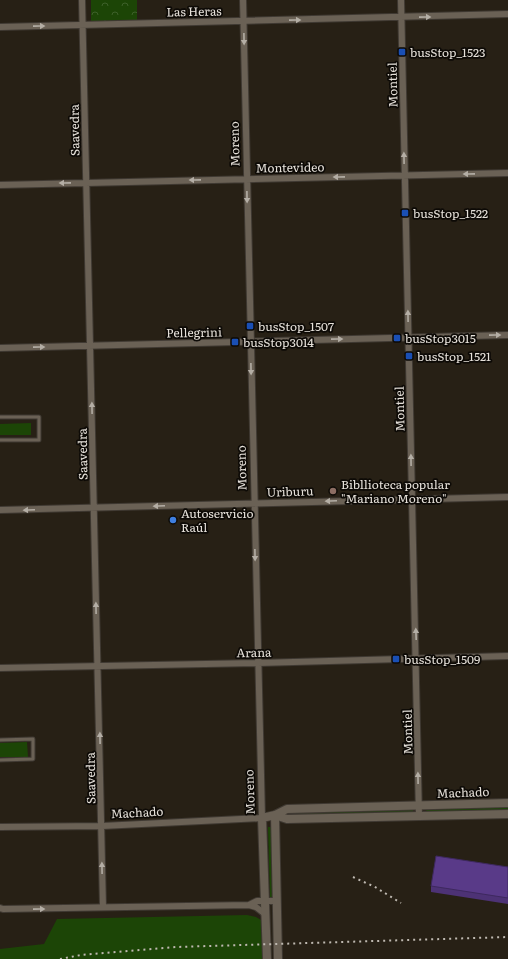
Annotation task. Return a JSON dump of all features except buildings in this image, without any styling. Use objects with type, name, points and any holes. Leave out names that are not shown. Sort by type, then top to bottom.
[{"type":"street","name":"Saavedra","points":[[82,0],[103,907]]},
{"type":"street","name":"Moreno","points":[[243,0],[258,663],[264,901],[267,959]]},
{"type":"street","name":"Montiel","points":[[401,0],[417,658],[419,817]]},
{"type":"street","name":"Las Heras","points":[[0,27],[508,14]]},
{"type":"street","name":"Montevideo","points":[[0,185],[508,173]]},
{"type":"street","name":"Pellegrini","points":[[0,348],[508,335]]},
{"type":"street","name":"Uriburu","points":[[0,510],[508,496]]},
{"type":"street","name":"Arana","points":[[0,668],[98,667],[508,656]]},
{"type":"street","name":"Machado","points":[[0,827],[102,826],[262,818],[275,815],[287,809],[508,803]]},
{"type":"street","name":"Machado","points":[[275,815],[287,819],[508,814]]},
{"type":"street","points":[[275,815],[278,959]]},
{"type":"street","points":[[249,905],[264,901],[277,901]]},
{"type":"street","points":[[0,908],[249,905],[256,907],[265,914]]},
{"type":"lane","points":[[0,417],[39,417],[39,440],[0,440]]},
{"type":"lane","points":[[0,740],[33,739],[34,759],[0,760]]},
{"type":"green space","points":[[91,0],[137,0],[137,21],[91,22]]},
{"type":"green space","points":[[31,423],[31,435],[0,435],[0,424]]},
{"type":"green space","points":[[27,742],[28,757],[0,757],[0,743]]},
{"type":"green space","points":[[508,807],[508,810],[427,812],[426,810]]},
{"type":"green space","points":[[413,810],[413,812],[286,815],[286,813]]},
{"type":"green space","points":[[268,827],[271,827],[272,897],[270,897]]},
{"type":"green space","points":[[247,915],[261,920],[264,959],[0,959],[0,949],[44,944],[57,919]]},
{"type":"railway","points":[[353,877],[375,887],[401,903]]},
{"type":"railway","points":[[60,959],[81,955],[176,947],[508,937]]},
{"type":"place","name":"busStop_1523","points":[[402,52]]},
{"type":"place","name":"busStop_1522","points":[[405,213]]},
{"type":"place","name":"busStop_1507","points":[[250,326]]},
{"type":"place","name":"busStop3015","points":[[397,338]]},
{"type":"place","name":"busStop3014","points":[[235,342]]},
{"type":"place","name":"busStop_1521","points":[[409,356]]},
{"type":"place","name":"Bibllioteca popular \"Mariano Moreno\"","points":[[333,491]]},
{"type":"place","name":"Autoservicio Raúl","points":[[173,520]]},
{"type":"place","name":"busStop_1509","points":[[396,659]]}]
